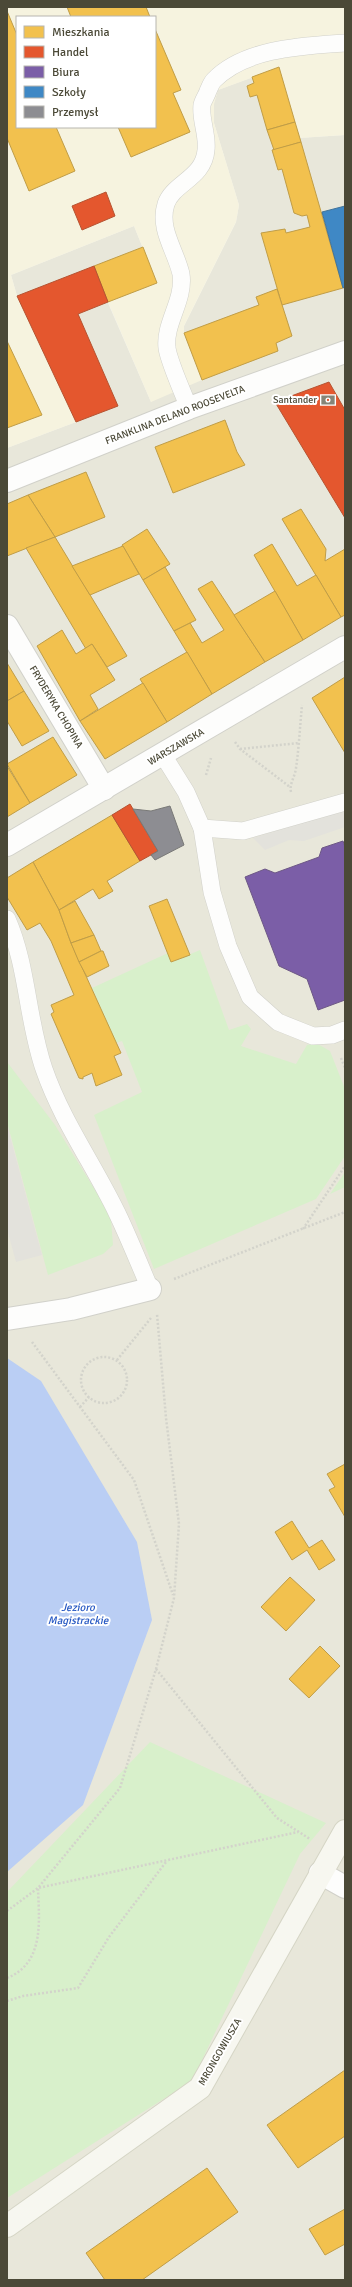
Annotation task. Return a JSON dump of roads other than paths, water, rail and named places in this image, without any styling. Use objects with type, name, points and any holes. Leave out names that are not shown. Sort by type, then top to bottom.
[{"type":"street","name":"FRANKLINA DELANO ROOSEVELTA","points":[[7,481],[189,408],[345,352]]},
{"type":"street","name":"FRYDERYKA CHOPINA","points":[[7,626],[104,788]]},
{"type":"street","name":"WARSZAWSKA","points":[[7,846],[345,647]]},
{"type":"street","points":[[7,1318],[71,1309],[150,1288]]},
{"type":"street","name":"MRONGOWIUSZA","points":[[7,2226],[200,2088],[345,1831]]},
{"type":"street","points":[[320,1873],[345,1886]]},
{"type":"lane","points":[[189,408],[167,348],[170,328],[178,305],[181,275],[166,235],[164,213],[167,202],[177,190],[195,175],[202,165],[206,150],[202,105],[213,81],[231,66],[278,48],[345,43]]},
{"type":"lane","points":[[163,755],[186,792],[202,828],[212,892],[228,946],[250,997],[278,1022],[313,1036],[332,1035],[345,1030]]},
{"type":"lane","points":[[202,828],[243,831],[345,802]]},
{"type":"lane","points":[[7,919],[14,934],[25,978],[32,1023],[44,1069],[61,1108],[117,1213],[150,1288]]},
{"type":"water","name":"Jezioro Magistrackie","points":[[7,1358],[41,1381],[137,1542],[152,1620],[83,1805],[7,1872]]},
{"type":"place","name":"Santander","points":[[328,400]]}]
